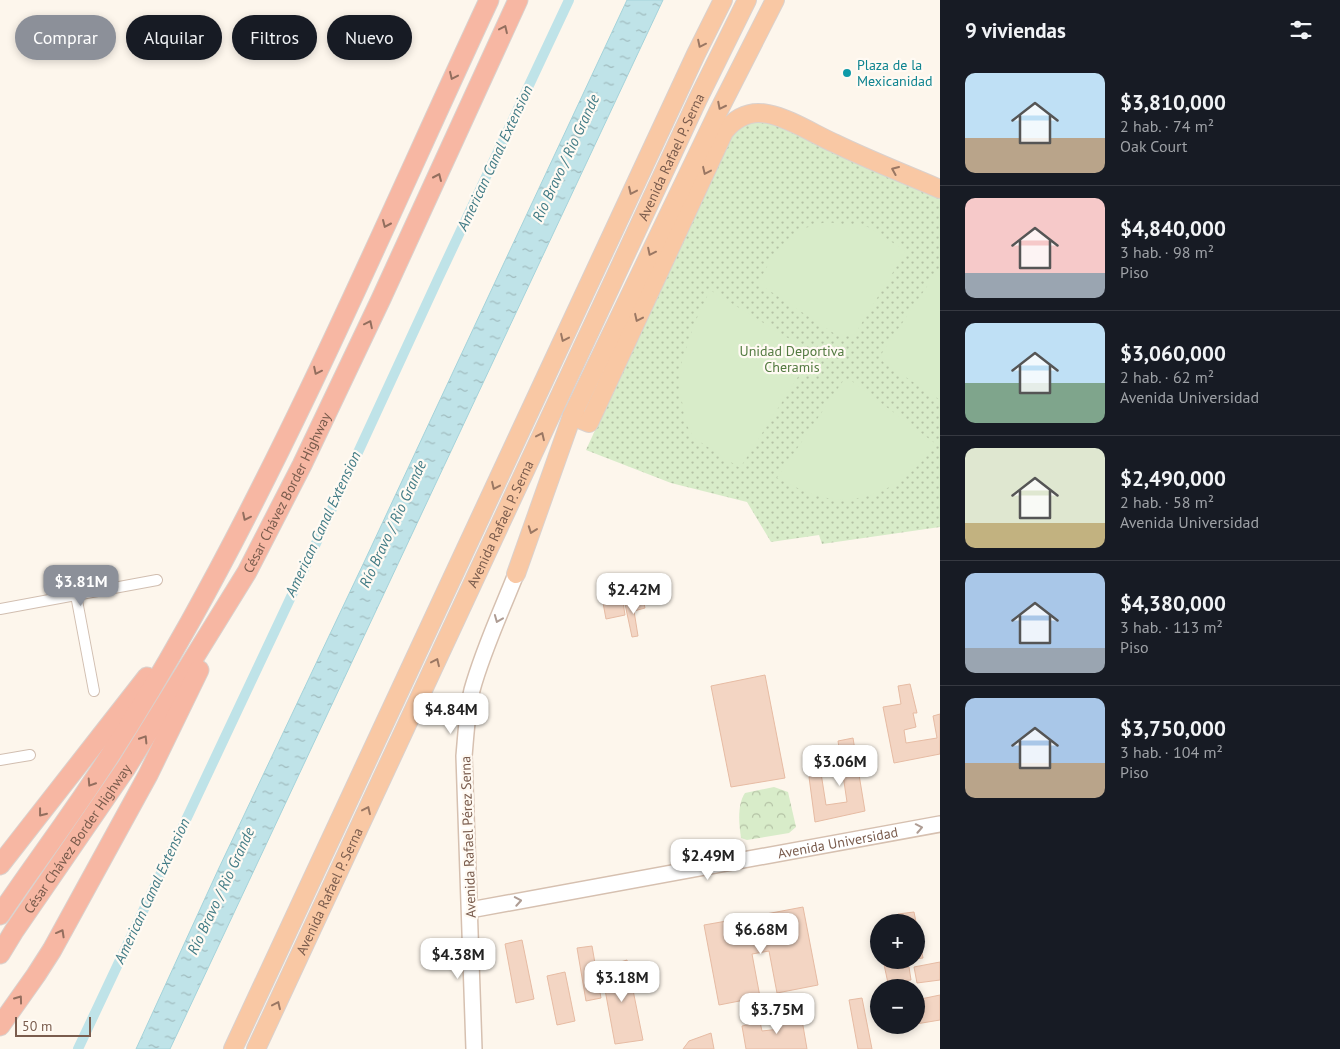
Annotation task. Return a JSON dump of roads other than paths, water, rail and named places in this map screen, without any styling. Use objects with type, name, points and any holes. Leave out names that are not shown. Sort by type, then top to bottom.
[{"type":"highway","name":"César Chávez Border Highway","points":[[0,916],[64,824],[141,707],[238,533],[370,261],[489,0]]},
{"type":"highway","name":"César Chávez Border Highway","points":[[0,954],[126,768],[247,572],[298,474],[381,299],[518,0]]},
{"type":"highway","name":"Avenida Rafael P. Serna","points":[[233,1049],[687,72],[723,0]]},
{"type":"highway","name":"Avenida Rafael P. Serna","points":[[256,1049],[698,99],[747,0]]},
{"type":"highway","points":[[516,574],[572,416],[718,112],[776,0]]},
{"type":"highway","points":[[572,416],[589,423],[724,132],[736,120],[750,114],[760,113],[780,118],[940,189]]},
{"type":"highway","points":[[1,1024],[36,975],[110,846],[148,775],[247,572]]},
{"type":"highway","points":[[0,865],[190,622]]},
{"type":"highway","points":[[0,861],[14,848]]},
{"type":"main road","name":"Avenida Rafael Pérez Serna","points":[[474,1049],[464,756],[467,718],[472,691],[482,661],[516,574]]},
{"type":"main road","name":"Avenida Universidad","points":[[470,910],[940,824]]},
{"type":"street","points":[[0,609],[156,580]]},
{"type":"street","points":[[76,595],[94,691]]},
{"type":"street","points":[[0,760],[30,755]]},
{"type":"water","name":"Río Bravo / Rio Grande","points":[[627,0],[663,0],[170,1049],[136,1049],[218,870]]},
{"type":"waterway","name":"American Canal Extension","points":[[78,1049],[569,0]]},
{"type":"place","name":"Plaza de la Mexicanidad","points":[[847,73]]},
{"type":"park label","name":"Unidad Deportiva Cheramis","points":[[792,360]]}]
